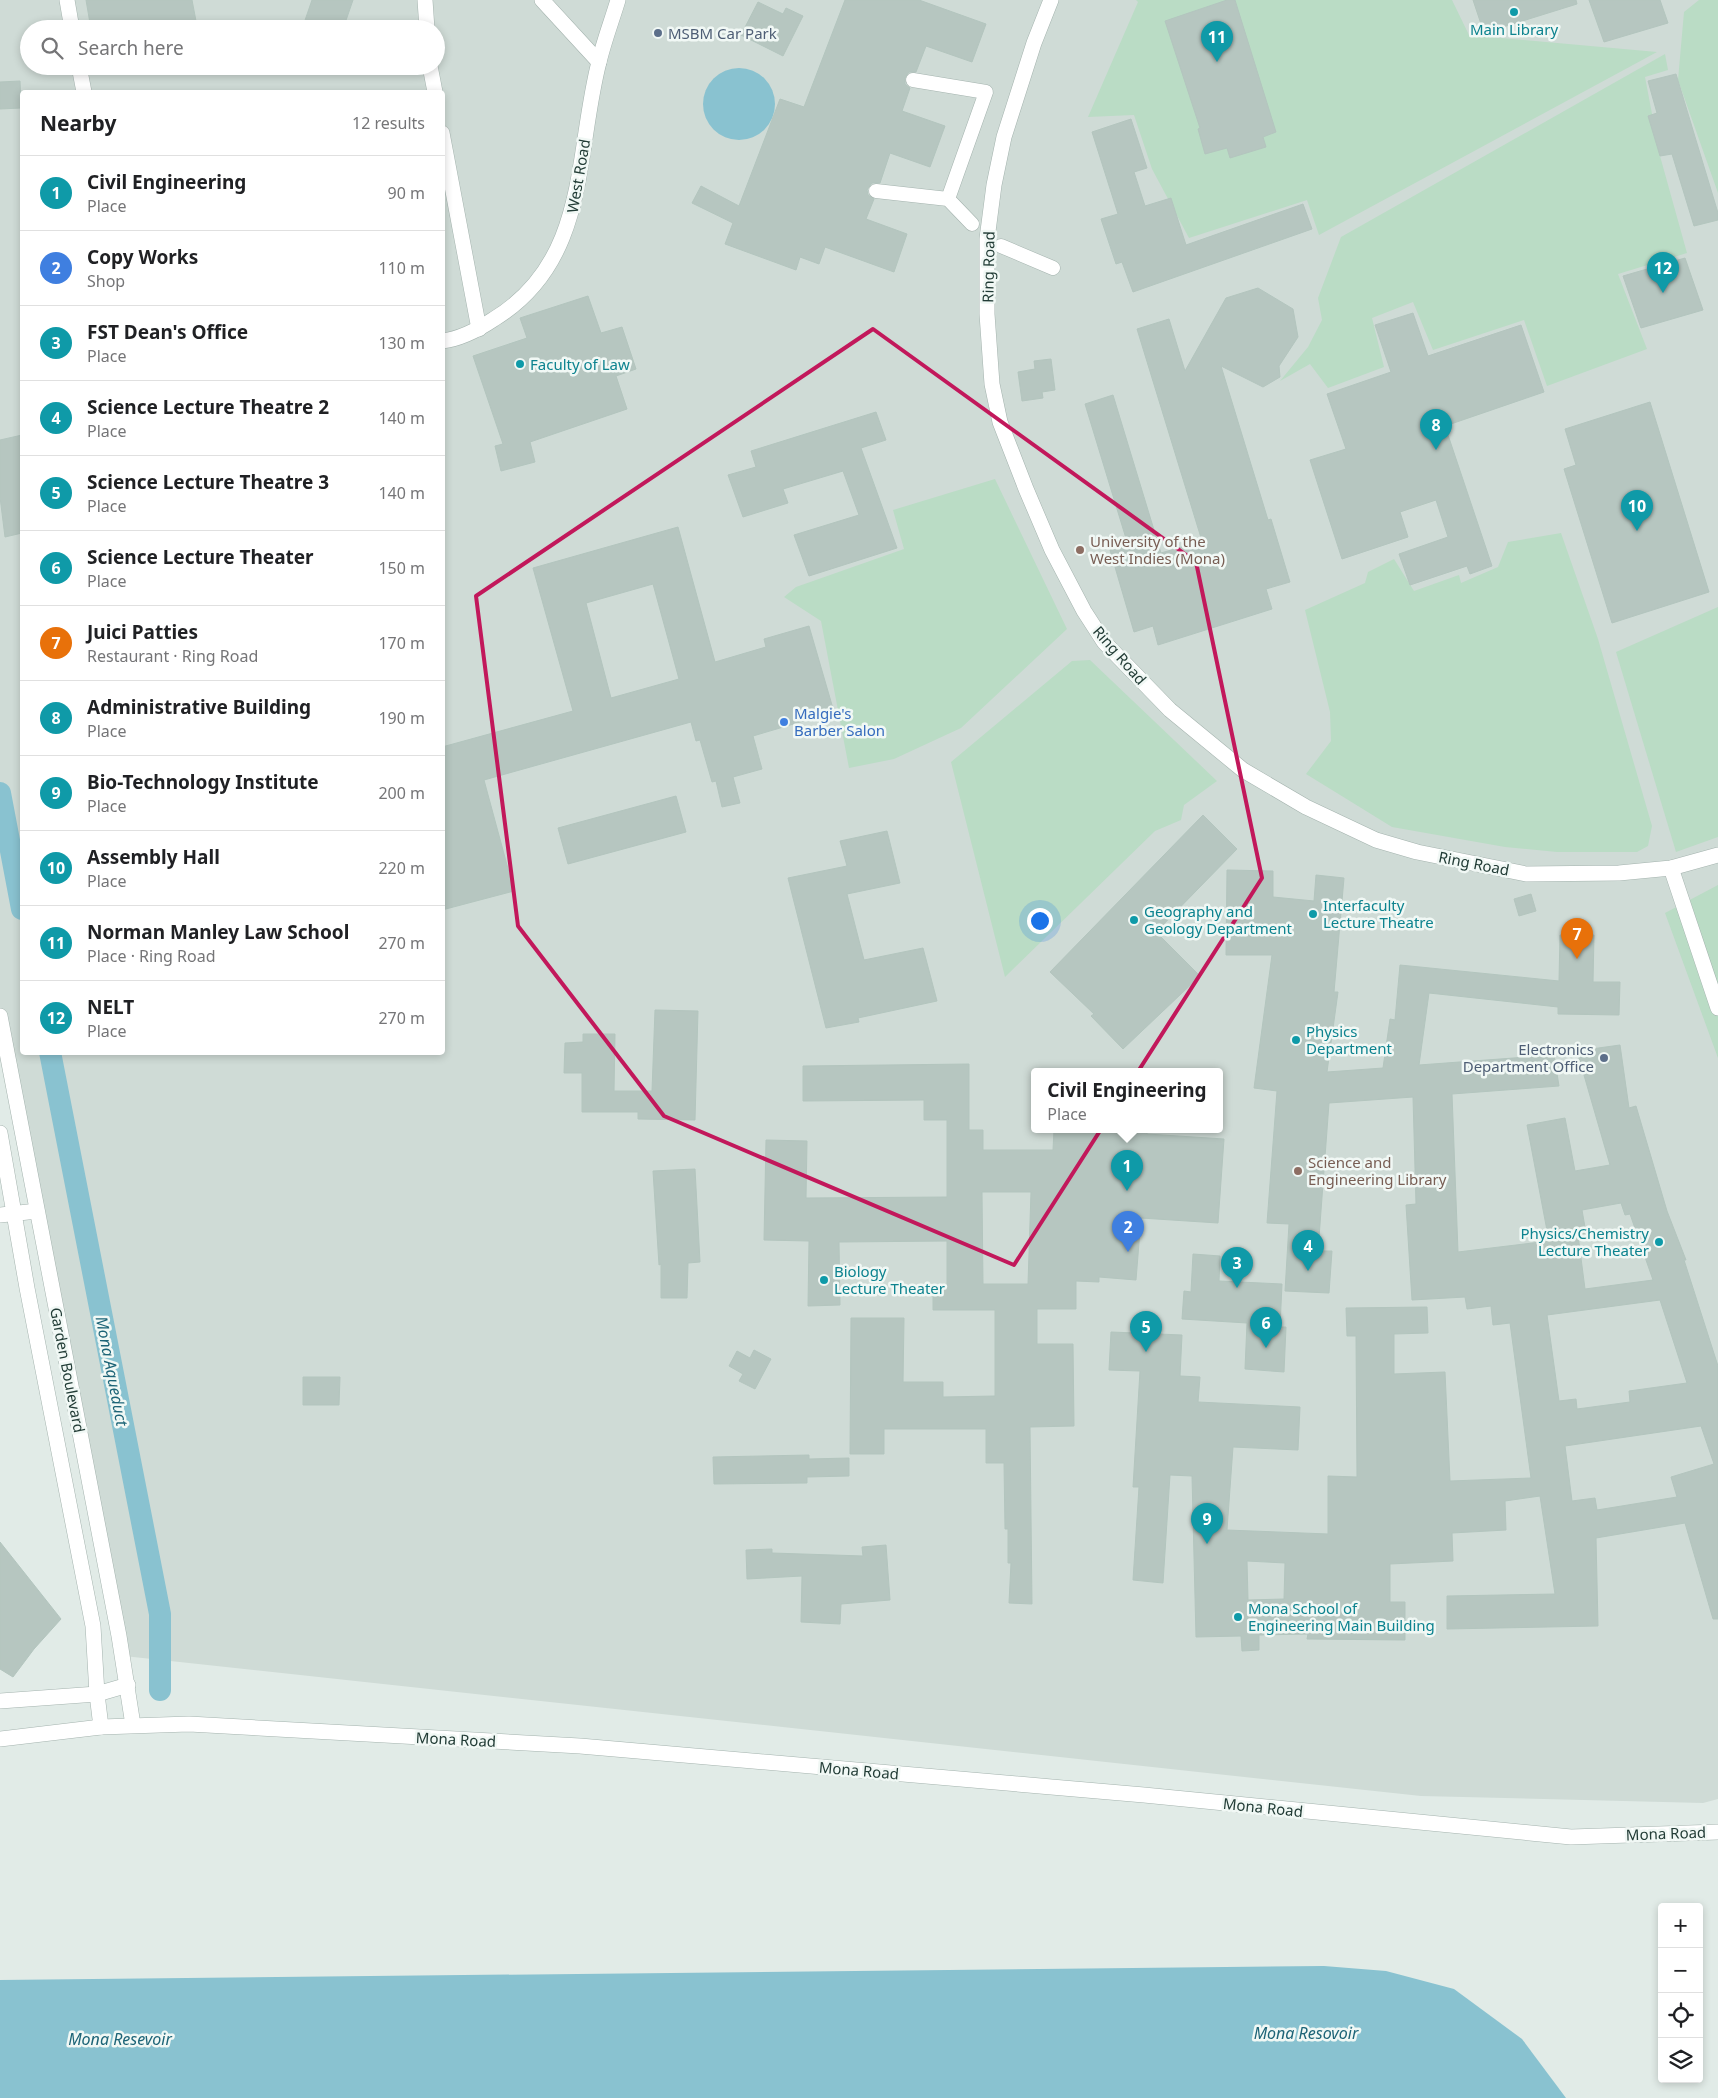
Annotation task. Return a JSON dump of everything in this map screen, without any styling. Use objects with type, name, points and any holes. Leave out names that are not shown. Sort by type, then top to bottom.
[{"type":"street","points":[[67,0],[70,20]]},
{"type":"street","points":[[425,0],[426,20]]},
{"type":"street","points":[[542,0],[599,62]]},
{"type":"street","name":"West Road","points":[[445,341],[478,329],[515,306],[548,269],[571,218],[599,62],[618,0]]},
{"type":"street","name":"Ring Road","points":[[1051,0],[1004,137],[994,185],[987,239],[987,314],[992,384],[1000,422],[1026,490],[1052,550],[1084,611],[1104,642],[1170,710],[1243,770],[1306,807],[1376,840],[1417,852],[1526,874],[1619,873],[1671,868],[1718,856]]},
{"type":"street","points":[[81,75],[84,90]]},
{"type":"street","points":[[432,75],[435,90]]},
{"type":"street","points":[[913,80],[986,92],[948,199]]},
{"type":"street","points":[[445,149],[478,329]]},
{"type":"street","points":[[876,191],[948,199],[972,224]]},
{"type":"street","points":[[1001,246],[1053,268]]},
{"type":"street","points":[[1671,868],[1718,1008]]},
{"type":"street","name":"Garden Boulevard","points":[[0,1016],[128,1685],[133,1725]]},
{"type":"street","name":"Garden Boulevard","points":[[0,1133],[7,1215],[93,1626],[101,1727]]},
{"type":"street","points":[[7,1215],[37,1211]]},
{"type":"street","points":[[0,1701],[97,1694],[128,1685]]},
{"type":"street","name":"Mona Road","points":[[0,1739],[101,1727],[189,1724],[580,1746],[1144,1795],[1571,1837],[1718,1832]]},
{"type":"highlighted area","points":[[873,329],[1196,562],[1262,878],[1014,1265],[664,1116],[518,926],[476,596]]},
{"type":"shaded area","name":"University of the West Indies (Mona)","points":[[0,0],[1718,0],[1718,1799],[1703,1803],[1421,1796],[124,1656],[0,1007]]},
{"type":"green space","points":[[1136,0],[1452,0],[1469,35],[1657,52],[1319,235],[1307,200],[1189,238],[1152,169],[1134,115],[1088,117],[1138,2]]},
{"type":"green space","points":[[1699,0],[1718,0],[1718,193],[1678,80],[1684,12]]},
{"type":"green space","points":[[1665,54],[1668,70],[1645,77],[1660,156],[1687,253],[1618,274],[1647,349],[1547,386],[1524,320],[1433,350],[1413,302],[1372,318],[1384,367],[1328,388],[1310,364],[1280,381],[1308,347],[1322,320],[1318,298],[1341,237]]},
{"type":"green space","points":[[995,479],[1067,629],[961,728],[894,759],[849,768],[821,621],[784,597],[796,587],[904,549],[893,510]]},
{"type":"green space","points":[[1561,533],[1598,639],[1652,826],[1648,846],[1637,852],[1557,852],[1505,847],[1392,827],[1306,774],[1331,741],[1330,712],[1305,610],[1365,583],[1368,572],[1394,559],[1414,591],[1459,575],[1461,583],[1498,567],[1508,542]]},
{"type":"green space","points":[[1718,607],[1718,837],[1676,852],[1616,652]]},
{"type":"green space","points":[[1090,660],[1217,781],[1184,805],[1181,820],[1155,831],[1005,977],[951,762],[1072,661]]},
{"type":"green space","points":[[1718,885],[1718,1058],[1665,913]]},
{"type":"water","points":[[739,68],[753,71],[765,78],[772,90],[775,104],[772,118],[765,130],[753,137],[739,140],[725,137],[713,130],[706,118],[703,104],[706,90],[713,78],[725,71]]},
{"type":"water","name":"Mona Resovoir","points":[[1324,1966],[1386,1971],[1454,1989],[1522,2039],[1566,2098],[0,2098],[0,1980]]},
{"type":"building","points":[[86,0],[192,0],[196,20],[89,20]]},
{"type":"building","points":[[312,0],[353,0],[346,20],[305,20]]},
{"type":"building","points":[[845,0],[919,0],[986,24],[972,62],[926,46],[916,72],[909,72],[905,78],[905,84],[910,88],[902,111],[945,126],[930,167],[890,153],[880,183],[872,183],[867,190],[868,195],[874,199],[866,219],[907,234],[894,272],[825,247],[819,264],[800,257],[796,270],[725,244],[733,223],[692,203],[701,186],[739,206],[780,99],[804,107]]},
{"type":"building","points":[[1227,0],[1235,0],[1276,132],[1263,137],[1266,147],[1230,158],[1227,148],[1205,154],[1198,129],[1200,128],[1165,21]]},
{"type":"building","points":[[1473,0],[1576,0],[1577,4],[1484,33]]},
{"type":"building","points":[[1589,0],[1660,0],[1668,23],[1604,42]]},
{"type":"building","points":[[758,2],[783,14],[786,8],[803,16],[783,56],[741,35]]},
{"type":"building","points":[[1676,74],[1718,213],[1718,220],[1694,226],[1672,154],[1660,156],[1648,116],[1657,113],[1648,81]]},
{"type":"building","points":[[20,81],[20,108],[0,109],[0,82]]},
{"type":"building","points":[[1131,119],[1147,168],[1134,172],[1145,206],[1171,198],[1186,245],[1303,204],[1312,229],[1133,292],[1122,262],[1116,264],[1101,219],[1118,214],[1092,132]]},
{"type":"building","points":[[1685,258],[1703,310],[1641,328],[1623,276]]},
{"type":"building","points":[[1258,288],[1293,309],[1298,337],[1279,366],[1280,377],[1263,387],[1221,366],[1268,520],[1271,519],[1290,582],[1266,589],[1272,609],[1158,645],[1153,626],[1134,632],[1110,550],[1128,545],[1085,404],[1113,395],[1161,553],[1202,541],[1137,329],[1169,319],[1185,371],[1226,298]]},
{"type":"building","name":"Faculty of Law","points":[[588,296],[601,333],[622,327],[636,369],[616,376],[627,409],[530,442],[535,462],[501,471],[495,446],[503,444],[473,356],[527,338],[520,318]]},
{"type":"building","points":[[1413,313],[1428,356],[1521,325],[1544,392],[1445,426],[1492,566],[1470,574],[1467,566],[1410,585],[1399,554],[1448,537],[1436,500],[1400,512],[1408,537],[1342,559],[1310,460],[1346,449],[1327,394],[1391,372],[1375,325]]},
{"type":"building","points":[[1051,359],[1055,390],[1042,392],[1043,398],[1022,401],[1018,372],[1035,369],[1034,361]]},
{"type":"building","points":[[1650,402],[1709,592],[1612,623],[1564,469],[1576,465],[1565,429]]},
{"type":"building","points":[[876,412],[886,440],[861,448],[897,548],[809,576],[794,535],[859,515],[843,471],[783,489],[788,503],[743,517],[728,475],[756,467],[751,451]]},
{"type":"building","points":[[20,435],[20,533],[5,537],[0,497],[0,440]]},
{"type":"building","points":[[678,527],[715,662],[766,647],[764,639],[809,626],[834,712],[753,736],[762,769],[733,777],[740,803],[722,807],[716,781],[712,782],[700,740],[696,741],[691,722],[484,780],[514,891],[445,909],[445,746],[573,711],[533,568]],"holes":[[[653,584],[679,679],[611,698],[586,603]]]},
{"type":"building","points":[[676,796],[686,832],[568,864],[558,828]]},
{"type":"building","name":"Geography and Geology Department","points":[[1203,815],[1237,849],[1156,932],[1200,976],[1123,1049],[1091,1016],[1094,1014],[1050,972]]},
{"type":"building","points":[[887,831],[900,883],[847,894],[864,960],[923,948],[937,1001],[858,1018],[859,1022],[826,1028],[788,878],[847,866],[840,841]]},
{"type":"building","points":[[1227,870],[1273,871],[1273,897],[1314,901],[1316,875],[1344,878],[1334,992],[1338,992],[1327,1072],[1383,1068],[1390,1019],[1395,1020],[1400,965],[1559,981],[1560,935],[1594,935],[1593,982],[1620,982],[1619,1015],[1558,1014],[1558,1007],[1429,993],[1419,1065],[1554,1055],[1559,1086],[1452,1094],[1458,1252],[1549,1241],[1527,1125],[1565,1118],[1575,1171],[1610,1165],[1577,1051],[1620,1045],[1629,1108],[1636,1106],[1667,1211],[1686,1260],[1684,1260],[1718,1366],[1718,1619],[1713,1619],[1685,1523],[1596,1538],[1598,1626],[1447,1629],[1447,1596],[1555,1594],[1540,1496],[1505,1501],[1506,1530],[1452,1533],[1453,1561],[1390,1564],[1390,1602],[1405,1602],[1405,1640],[1307,1639],[1308,1634],[1259,1635],[1259,1650],[1242,1651],[1241,1636],[1196,1637],[1192,1476],[1170,1475],[1163,1583],[1133,1580],[1139,1487],[1133,1487],[1140,1371],[1109,1370],[1111,1332],[1182,1335],[1180,1376],[1200,1377],[1198,1402],[1300,1407],[1298,1450],[1233,1447],[1227,1530],[1328,1534],[1328,1476],[1357,1477],[1356,1336],[1347,1336],[1346,1308],[1427,1307],[1428,1333],[1394,1334],[1394,1374],[1445,1372],[1450,1481],[1531,1478],[1510,1323],[1493,1325],[1491,1306],[1467,1309],[1465,1297],[1412,1300],[1406,1205],[1416,1204],[1413,1097],[1329,1103],[1318,1251],[1332,1251],[1329,1293],[1285,1291],[1289,1224],[1267,1223],[1277,1091],[1254,1088],[1272,955],[1226,955]],"holes":[[[1621,1203],[1625,1215],[1630,1214],[1653,1280],[1585,1289],[1578,1235],[1586,1233],[1582,1210]],[[1660,1300],[1687,1383],[1629,1391],[1630,1402],[1577,1409],[1576,1399],[1559,1401],[1547,1315]],[[1701,1426],[1714,1464],[1671,1477],[1677,1497],[1597,1510],[1595,1498],[1572,1501],[1565,1446]],[[1247,1561],[1285,1563],[1284,1599],[1248,1600]]]},
{"type":"building","points":[[1531,894],[1536,911],[1519,916],[1514,899]]},
{"type":"building","points":[[655,1010],[698,1011],[695,1120],[638,1119],[638,1112],[582,1112],[582,1073],[564,1073],[565,1043],[583,1042],[583,1034],[615,1034],[614,1091],[652,1091]]},
{"type":"building","points":[[969,1064],[969,1130],[983,1130],[983,1150],[1053,1150],[1054,1133],[1147,1133],[1224,1139],[1218,1223],[1141,1218],[1136,1280],[1099,1277],[1099,1282],[1076,1281],[1076,1309],[1037,1309],[1037,1344],[1073,1344],[1074,1426],[1030,1427],[1032,1604],[1009,1603],[1011,1563],[1008,1563],[1008,1529],[1005,1529],[1004,1463],[986,1463],[986,1429],[884,1429],[884,1454],[850,1454],[851,1318],[904,1318],[903,1382],[943,1382],[943,1397],[995,1396],[995,1310],[933,1310],[933,1286],[947,1285],[947,1241],[839,1242],[840,1305],[808,1306],[809,1241],[764,1240],[766,1140],[807,1141],[806,1198],[947,1197],[947,1120],[924,1120],[924,1100],[803,1101],[803,1066]],"holes":[[[982,1192],[1031,1192],[1028,1284],[983,1284]]]},
{"type":"building","points":[[695,1169],[700,1262],[688,1263],[687,1298],[661,1298],[661,1264],[659,1265],[653,1171]]},
{"type":"building","points":[[1193,1254],[1220,1256],[1219,1281],[1282,1284],[1280,1327],[1286,1327],[1284,1372],[1245,1369],[1247,1323],[1182,1319],[1184,1291],[1191,1292]]},
{"type":"building","points":[[754,1350],[771,1359],[755,1389],[739,1381],[743,1374],[729,1366],[737,1351],[750,1358]]},
{"type":"building","points":[[303,1377],[340,1377],[339,1405],[303,1405]]},
{"type":"building","points":[[809,1455],[809,1459],[849,1458],[849,1476],[807,1477],[807,1483],[714,1484],[713,1457]]},
{"type":"building","points":[[0,1542],[61,1619],[34,1649],[13,1677],[0,1669]]},
{"type":"building","points":[[886,1545],[890,1600],[841,1604],[840,1624],[801,1622],[802,1576],[747,1579],[746,1550],[772,1549],[772,1553],[863,1556],[862,1547]]},
{"type":"waterway","name":"Mona Aqueduct","points":[[0,793],[20,898]]},
{"type":"waterway","name":"Mona Aqueduct","points":[[51,1055],[160,1614],[160,1690]]},
{"type":"place","name":"Main Library","points":[[1514,12]]},
{"type":"place","name":"MSBM Car Park","points":[[658,33]]},
{"type":"place","name":"Norman Manley Law School","points":[[1217,62]]},
{"type":"place","name":"NELT","points":[[1663,293]]},
{"type":"place","name":"Faculty of Law","points":[[520,364]]},
{"type":"place","name":"Administrative Building","points":[[1436,450]]},
{"type":"place","name":"Assembly Hall","points":[[1637,531]]},
{"type":"place","name":"University of the West Indies (Mona)","points":[[1080,550]]},
{"type":"place","name":"Malgie's Barber Salon","points":[[784,722]]},
{"type":"place","name":"Interfaculty Lecture Theatre","points":[[1313,914]]},
{"type":"place","name":"Geography and Geology Department","points":[[1134,920]]},
{"type":"place","name":"Juici Patties","points":[[1577,959]]},
{"type":"place","name":"Physics Department","points":[[1296,1040]]},
{"type":"place","name":"Electronics Department Office","points":[[1604,1058]]},
{"type":"place","name":"Science and Engineering Library","points":[[1298,1171]]},
{"type":"place","name":"Civil Engineering","points":[[1127,1191]]},
{"type":"place","name":"Physics/Chemistry Lecture Theater","points":[[1659,1242]]},
{"type":"place","name":"Copy Works","points":[[1128,1252]]},
{"type":"place","name":"Science Lecture Theatre 2","points":[[1308,1271]]},
{"type":"place","name":"Biology Lecture Theater","points":[[824,1280]]},
{"type":"place","name":"FST Dean's Office","points":[[1237,1288]]},
{"type":"place","name":"Science Lecture Theater","points":[[1266,1348]]},
{"type":"place","name":"Science Lecture Theatre 3","points":[[1146,1352]]},
{"type":"place","name":"Bio-Technology Institute","points":[[1207,1544]]},
{"type":"place","name":"Mona School of Engineering Main Building","points":[[1238,1617]]},
{"type":"water label","name":"Mona Resevoir","points":[[120,2039]]}]
